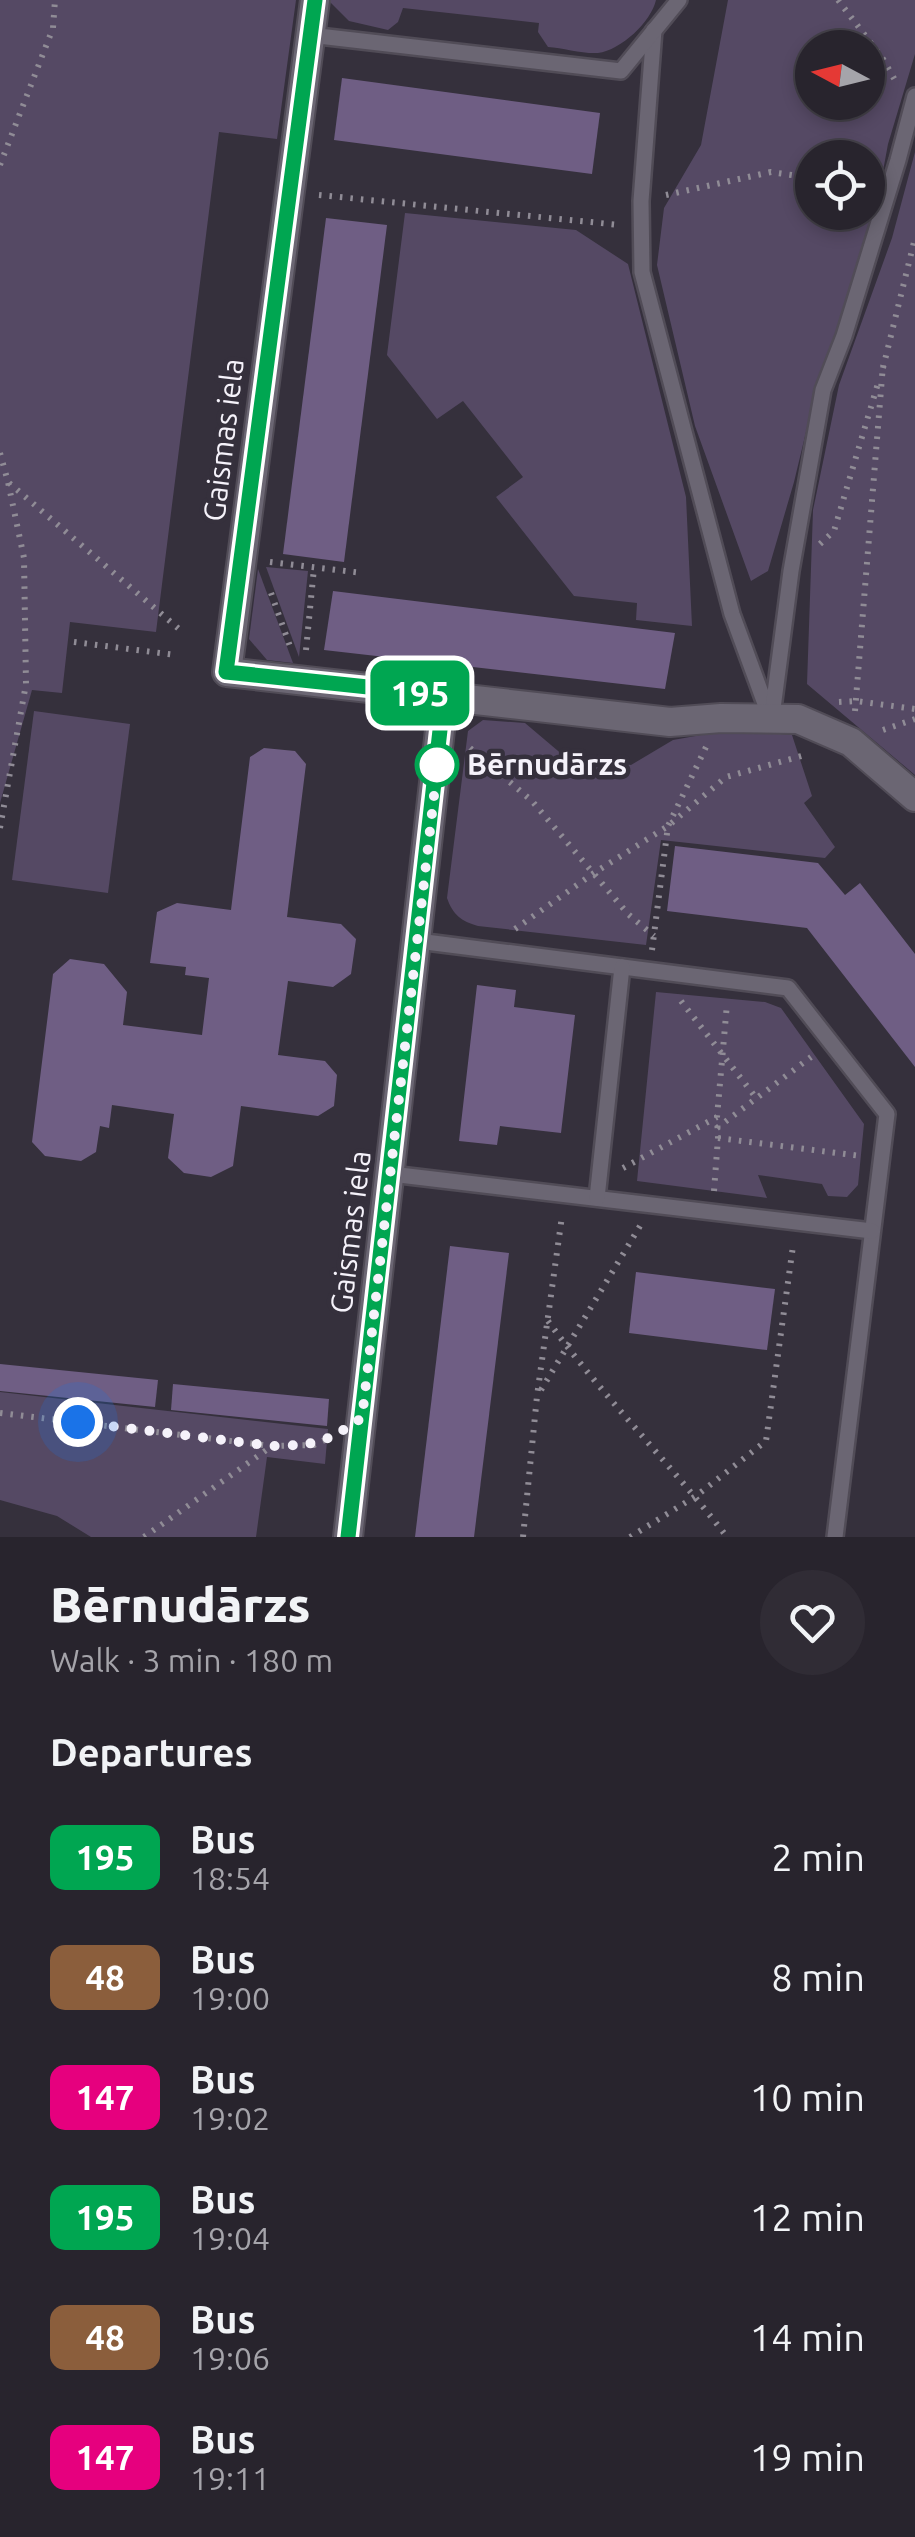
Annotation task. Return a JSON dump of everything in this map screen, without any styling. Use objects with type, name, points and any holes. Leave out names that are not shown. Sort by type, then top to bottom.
[{"type":"street","name":"Gaismas iela","points":[[315,0],[289,192],[250,560],[226,672],[670,722],[721,718],[785,720]]},
{"type":"street","name":"Gaismas iela","points":[[348,1537],[444,695]]},
{"type":"street","points":[[785,720],[851,742],[915,798]]},
{"type":"lane","points":[[310,36],[621,70],[679,0]]},
{"type":"lane","points":[[654,30],[641,201],[642,272],[732,614],[785,720]]},
{"type":"lane","points":[[785,720],[791,571],[823,390],[844,336],[913,103]]},
{"type":"lane","points":[[418,941],[788,988],[887,1114],[836,1537]]},
{"type":"lane","points":[[597,1198],[622,967]]},
{"type":"lane","points":[[391,1174],[872,1231]]},
{"type":"path","points":[[0,165],[53,28],[55,0]]},
{"type":"path","points":[[838,0],[913,103]]},
{"type":"path","points":[[641,201],[770,172],[795,176]]},
{"type":"path","points":[[289,192],[641,227]]},
{"type":"path","points":[[834,531],[915,238]]},
{"type":"path","points":[[851,742],[883,365]]},
{"type":"path","points":[[0,453],[24,558],[26,684],[0,828]]},
{"type":"path","points":[[8,482],[179,629]]},
{"type":"path","points":[[250,560],[363,573]]},
{"type":"path","points":[[250,560],[302,681]]},
{"type":"path","points":[[302,681],[314,568]]},
{"type":"path","points":[[74,642],[176,655]]},
{"type":"path","points":[[721,718],[668,826],[654,936],[654,971],[757,1099]]},
{"type":"path","points":[[486,950],[668,826],[726,777],[851,742],[915,719]]},
{"type":"path","points":[[442,725],[532,801],[628,914],[654,936]]},
{"type":"path","points":[[712,1212],[729,980]]},
{"type":"path","points":[[716,1128],[832,1041]]},
{"type":"path","points":[[600,1180],[717,1117]]},
{"type":"path","points":[[718,1138],[880,1158]]},
{"type":"path","points":[[523,1537],[564,1194]]},
{"type":"path","points":[[538,1396],[653,1205]]},
{"type":"path","points":[[630,1537],[696,1496],[766,1441],[796,1222]]},
{"type":"path","points":[[547,1320],[727,1537]]},
{"type":"path","points":[[0,1413],[272,1446],[314,1445],[362,1418]]},
{"type":"path","points":[[144,1537],[272,1446]]},
{"type":"shaded area","points":[[0,0],[296,0],[277,139],[219,132],[156,632],[70,622],[62,693],[32,690],[0,803]]},
{"type":"shaded area","points":[[328,0],[656,0],[634,34],[616,47],[592,53],[548,47],[538,32],[539,23],[403,8],[398,22],[388,30],[349,21]]},
{"type":"shaded area","points":[[728,0],[915,0],[915,54],[885,160],[885,140],[795,140],[795,230],[870,230],[818,382],[768,571],[751,581],[695,426],[657,265],[664,208],[701,145]]},
{"type":"shaded area","points":[[915,152],[915,775],[807,684],[813,510],[839,385],[892,238]]},
{"type":"shaded area","points":[[405,213],[576,230],[628,264],[686,497],[692,626],[636,620],[637,603],[574,596],[496,497],[523,477],[463,401],[437,419],[387,355]]},
{"type":"shaded area","points":[[266,567],[308,571],[299,657]]},
{"type":"shaded area","points":[[258,569],[293,663],[267,660],[249,639]]},
{"type":"shaded area","points":[[34,711],[130,724],[108,893],[12,880]]},
{"type":"shaded area","points":[[483,720],[525,723],[564,756],[631,765],[673,740],[729,730],[792,735],[812,796],[804,803],[835,847],[825,858],[661,840],[646,945],[472,924],[455,913],[447,898],[468,731]]},
{"type":"shaded area","points":[[656,992],[765,1002],[781,1008],[864,1124],[858,1185],[847,1197],[828,1196],[822,1184],[758,1175],[767,1198],[637,1181]]},
{"type":"shaded area","points":[[0,1392],[328,1429],[325,1464],[267,1457],[256,1537],[91,1537],[57,1516],[0,1500]]},
{"type":"building","points":[[342,78],[600,113],[592,174],[334,140]]},
{"type":"building","points":[[326,218],[387,225],[344,562],[283,554]]},
{"type":"building","points":[[333,591],[675,633],[665,689],[324,650]]},
{"type":"building","points":[[264,748],[295,751],[306,764],[287,917],[341,924],[356,939],[351,974],[333,987],[288,981],[278,1055],[325,1061],[337,1075],[334,1106],[318,1116],[241,1106],[233,1166],[211,1177],[184,1173],[168,1158],[174,1114],[112,1105],[109,1128],[100,1126],[96,1152],[81,1161],[45,1156],[32,1142],[53,974],[70,959],[104,964],[127,992],[123,1025],[202,1035],[209,978],[185,975],[186,967],[150,963],[157,912],[177,903],[231,910],[250,757]]},
{"type":"building","points":[[675,846],[818,863],[845,895],[860,883],[915,954],[915,1067],[807,928],[667,911]]},
{"type":"building","points":[[477,985],[516,990],[514,1007],[575,1015],[561,1133],[500,1126],[497,1145],[459,1141]]},
{"type":"building","points":[[450,1246],[509,1253],[474,1537],[415,1537]]},
{"type":"building","points":[[636,1272],[775,1289],[767,1350],[629,1333]]},
{"type":"building","points":[[0,1364],[158,1380],[155,1407],[0,1391]]},
{"type":"building","points":[[173,1384],[329,1399],[327,1426],[171,1410]]},
{"type":"bus line","name":"195","points":[[315,0],[226,672],[444,695],[348,1537]]},
{"type":"place","name":"Bērnudārzs","points":[[437,765]]},
{"type":"route","points":[[78,1422],[293,1446],[314,1445],[362,1418],[438,761],[437,765]]}]
